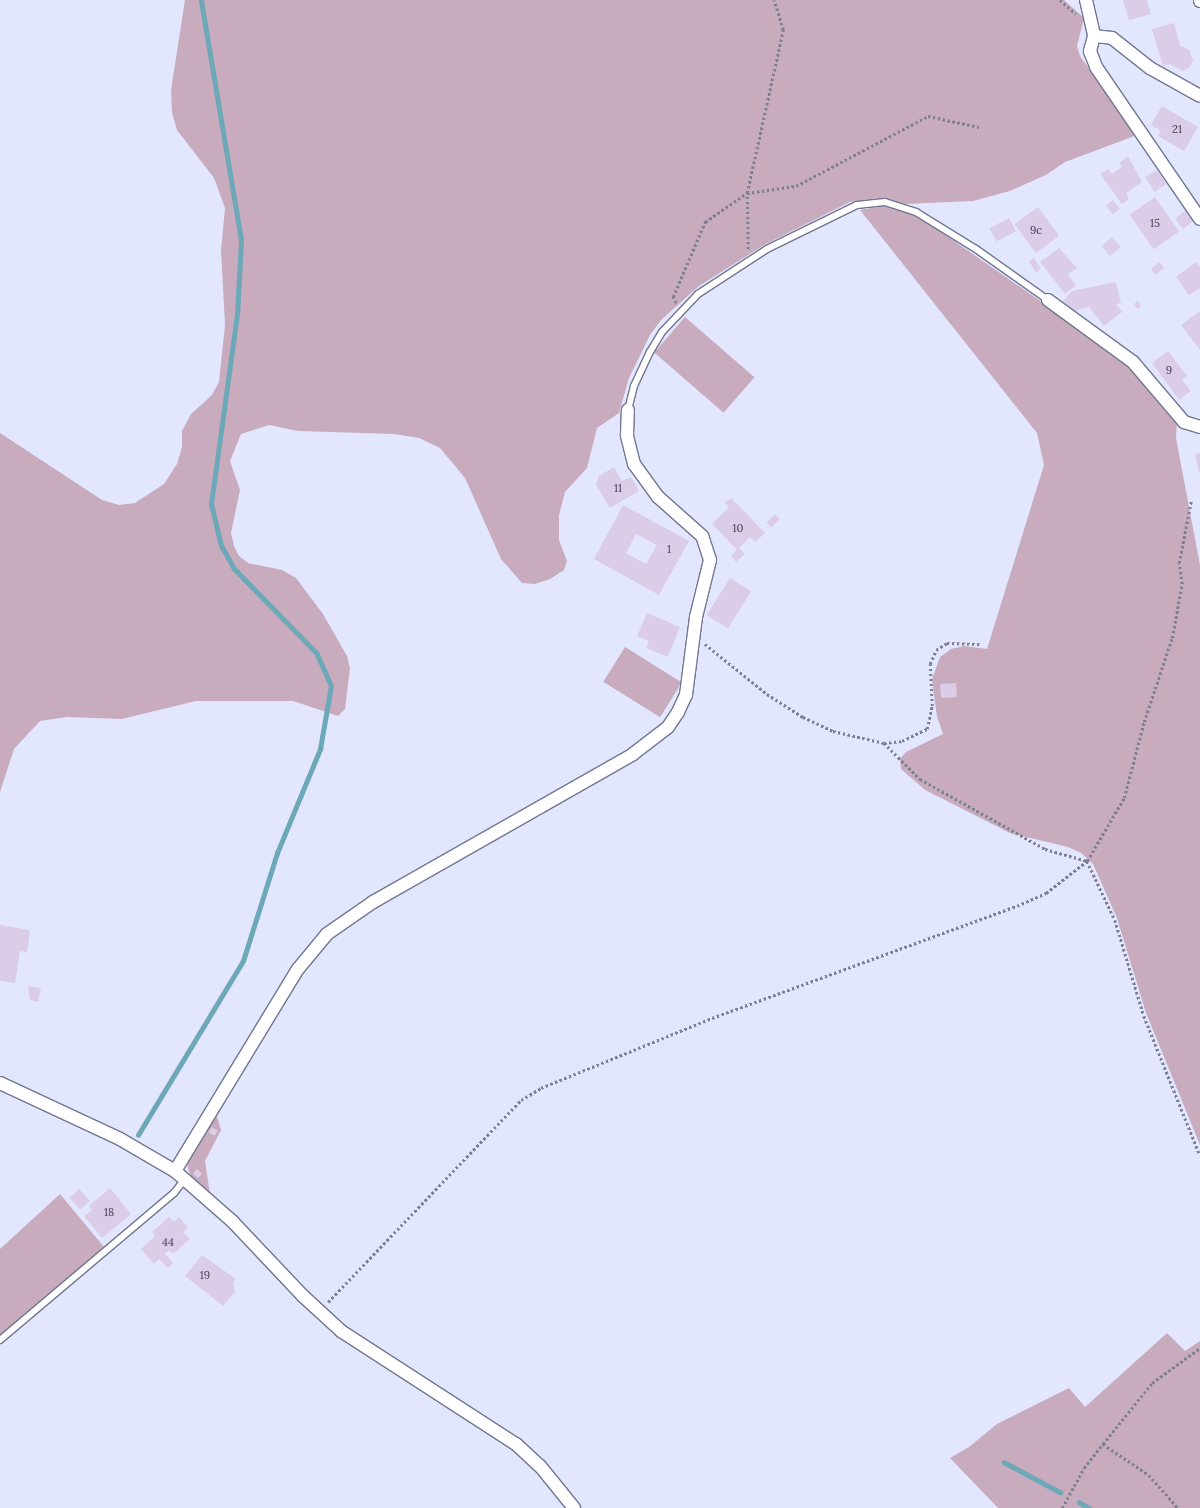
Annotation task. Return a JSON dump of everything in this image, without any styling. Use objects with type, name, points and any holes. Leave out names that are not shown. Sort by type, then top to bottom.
[{"type":"street","points":[[1086,0],[1094,36],[1090,51],[1096,67],[1200,219]]},
{"type":"street","points":[[1094,36],[1112,38],[1150,68],[1200,96]]},
{"type":"street","points":[[1048,300],[1134,362],[1180,418],[1200,427]]},
{"type":"street","points":[[175,1171],[292,977],[322,939],[373,902],[654,740],[668,727],[686,696],[694,635],[710,560],[708,547],[702,536],[658,497],[634,464],[626,436],[628,410]]},
{"type":"street","points":[[0,1083],[120,1139],[175,1171],[234,1222],[320,1312],[370,1352],[516,1444],[540,1466],[574,1508]]},
{"type":"lane","points":[[628,410],[641,368],[662,332],[698,294],[748,260],[843,211],[871,202],[885,202],[916,212],[937,224],[1048,300]]},
{"type":"lane","points":[[0,1340],[174,1193],[185,1179]]},
{"type":"path","points":[[748,260],[747,193],[782,30],[774,0]]},
{"type":"path","points":[[680,311],[673,297],[705,222],[747,193],[796,186],[928,116],[979,126]]},
{"type":"path","points":[[320,1312],[521,1100],[541,1088],[712,1018],[1017,906],[1046,892],[1088,861],[1124,798],[1144,722],[1172,638],[1182,584],[1179,563],[1191,501]]},
{"type":"path","points":[[694,635],[767,694],[803,717],[833,731],[884,743],[902,741],[927,729],[932,706],[930,664],[936,650],[947,643],[982,644]]},
{"type":"path","points":[[884,743],[920,779],[1045,849],[1088,861],[1115,920],[1138,999],[1200,1154]]},
{"type":"path","points":[[1062,1508],[1103,1444],[1152,1383],[1200,1348]]},
{"type":"path","points":[[1103,1444],[1149,1475],[1178,1508]]},
{"type":"shaded area","points":[[185,0],[1064,0],[1084,18],[1077,46],[1080,56],[1137,135],[1065,162],[1046,175],[1010,191],[973,201],[905,204],[882,198],[850,202],[764,245],[699,286],[661,320],[650,335],[629,378],[619,413],[597,428],[587,468],[565,492],[559,515],[559,540],[567,561],[564,570],[550,579],[535,584],[522,583],[501,559],[465,478],[440,448],[419,438],[394,434],[298,431],[269,425],[241,434],[230,461],[240,490],[231,533],[234,546],[239,556],[248,563],[282,570],[296,578],[323,614],[347,656],[350,668],[345,709],[338,716],[293,701],[196,701],[122,719],[67,717],[40,721],[14,749],[0,792],[0,433],[102,500],[119,505],[135,503],[164,484],[177,464],[182,447],[182,431],[191,414],[212,395],[219,382],[225,325],[221,250],[225,208],[214,178],[177,130],[172,113],[171,90]]},
{"type":"shaded area","points":[[883,206],[900,209],[927,222],[1109,349],[1132,366],[1177,421],[1176,438],[1200,565],[1200,1145],[1146,1013],[1117,918],[1093,864],[1081,853],[1068,847],[1010,833],[925,790],[901,769],[900,759],[906,752],[943,734],[937,717],[932,679],[940,657],[951,649],[964,646],[987,649],[1044,465],[1037,433],[860,210]]},
{"type":"shaded area","points":[[685,317],[754,377],[724,413],[654,352]]},
{"type":"shaded area","points":[[625,647],[682,683],[660,717],[603,682]]},
{"type":"shaded area","points":[[216,1113],[221,1130],[205,1161],[210,1194],[191,1177],[187,1165]]},
{"type":"shaded area","points":[[60,1194],[104,1247],[0,1335],[0,1249]]},
{"type":"shaded area","points":[[1167,1333],[1185,1351],[1200,1341],[1200,1508],[998,1508],[950,1458],[969,1447],[997,1424],[1069,1388],[1085,1407]]},
{"type":"building","points":[[1123,0],[1147,0],[1151,14],[1129,20]]},
{"type":"building","points":[[1174,23],[1180,45],[1189,50],[1193,60],[1189,68],[1182,71],[1170,64],[1163,66],[1152,29]]},
{"type":"building","points":[[1162,106],[1198,127],[1184,151],[1158,136],[1161,131],[1151,125]]},
{"type":"building","points":[[1128,156],[1142,182],[1126,193],[1129,199],[1122,204],[1100,174],[1108,169],[1112,174],[1122,167],[1119,163]]},
{"type":"building","points":[[1157,170],[1166,184],[1155,192],[1145,178]]},
{"type":"building","points":[[1155,197],[1179,231],[1154,249],[1130,215]]},
{"type":"building","points":[[1113,200],[1120,209],[1113,214],[1106,206]]},
{"type":"building","points":[[1038,207],[1059,236],[1036,253],[1015,224]]},
{"type":"building","points":[[1186,210],[1194,220],[1183,229],[1175,219]]},
{"type":"building","points":[[1009,218],[1016,231],[997,242],[990,228]]},
{"type":"building","points":[[1112,237],[1121,247],[1110,256],[1102,246]]},
{"type":"building","points":[[1059,248],[1077,268],[1068,274],[1076,286],[1065,294],[1040,262]]},
{"type":"building","points":[[1034,258],[1041,269],[1036,272],[1029,261]]},
{"type":"building","points":[[1159,262],[1164,268],[1155,275],[1151,269]]},
{"type":"building","points":[[1196,262],[1200,268],[1200,288],[1189,295],[1176,277]]},
{"type":"building","points":[[1116,282],[1121,303],[1116,304],[1122,312],[1104,326],[1089,307],[1074,311],[1063,301],[1072,291]]},
{"type":"building","points":[[1138,301],[1141,306],[1137,309],[1134,304]]},
{"type":"building","points":[[1200,311],[1200,350],[1181,325]]},
{"type":"building","points":[[1168,351],[1187,376],[1182,380],[1191,391],[1179,400],[1152,363]]},
{"type":"building","points":[[1200,453],[1200,473],[1199,473],[1195,454]]},
{"type":"building","points":[[614,467],[622,481],[631,477],[639,491],[610,508],[596,485],[599,476]]},
{"type":"building","points":[[731,498],[765,533],[755,542],[750,537],[739,548],[745,554],[736,562],[731,556],[737,550],[712,524],[729,507],[725,503]]},
{"type":"building","points":[[623,505],[689,541],[659,595],[594,559]],"holes":[[[636,534],[657,545],[646,564],[626,553]]]},
{"type":"building","points":[[775,514],[780,519],[771,527],[767,522]]},
{"type":"building","points":[[730,578],[751,591],[728,629],[707,615]]},
{"type":"building","points":[[647,613],[680,627],[668,657],[646,648],[649,641],[637,636]]},
{"type":"building","points":[[956,683],[957,697],[941,698],[940,684]]},
{"type":"building","points":[[0,925],[30,930],[27,952],[20,951],[15,983],[0,981]]},
{"type":"building","points":[[28,986],[41,988],[38,1002],[30,1000]]},
{"type":"building","points":[[212,1127],[218,1131],[214,1136],[209,1132]]},
{"type":"building","points":[[197,1169],[202,1174],[198,1178],[193,1174]]},
{"type":"building","points":[[110,1188],[131,1214],[102,1238],[84,1216],[92,1210],[89,1206]]},
{"type":"building","points":[[79,1189],[90,1201],[80,1210],[69,1198]]},
{"type":"building","points":[[169,1217],[174,1222],[179,1217],[188,1228],[183,1232],[190,1239],[173,1254],[169,1250],[165,1254],[173,1263],[168,1268],[159,1259],[154,1264],[141,1249],[155,1236],[152,1232]]},
{"type":"building","points":[[202,1255],[236,1279],[233,1283],[235,1292],[223,1306],[185,1276]]},
{"type":"waterway","points":[[138,1135],[243,961],[277,853],[320,749],[331,686],[317,654],[234,569],[221,546],[211,504],[237,315],[241,240],[201,0]]},
{"type":"waterway","points":[[1004,1462],[1060,1492]]},
{"type":"waterway","points":[[1079,1502],[1089,1508]]}]
